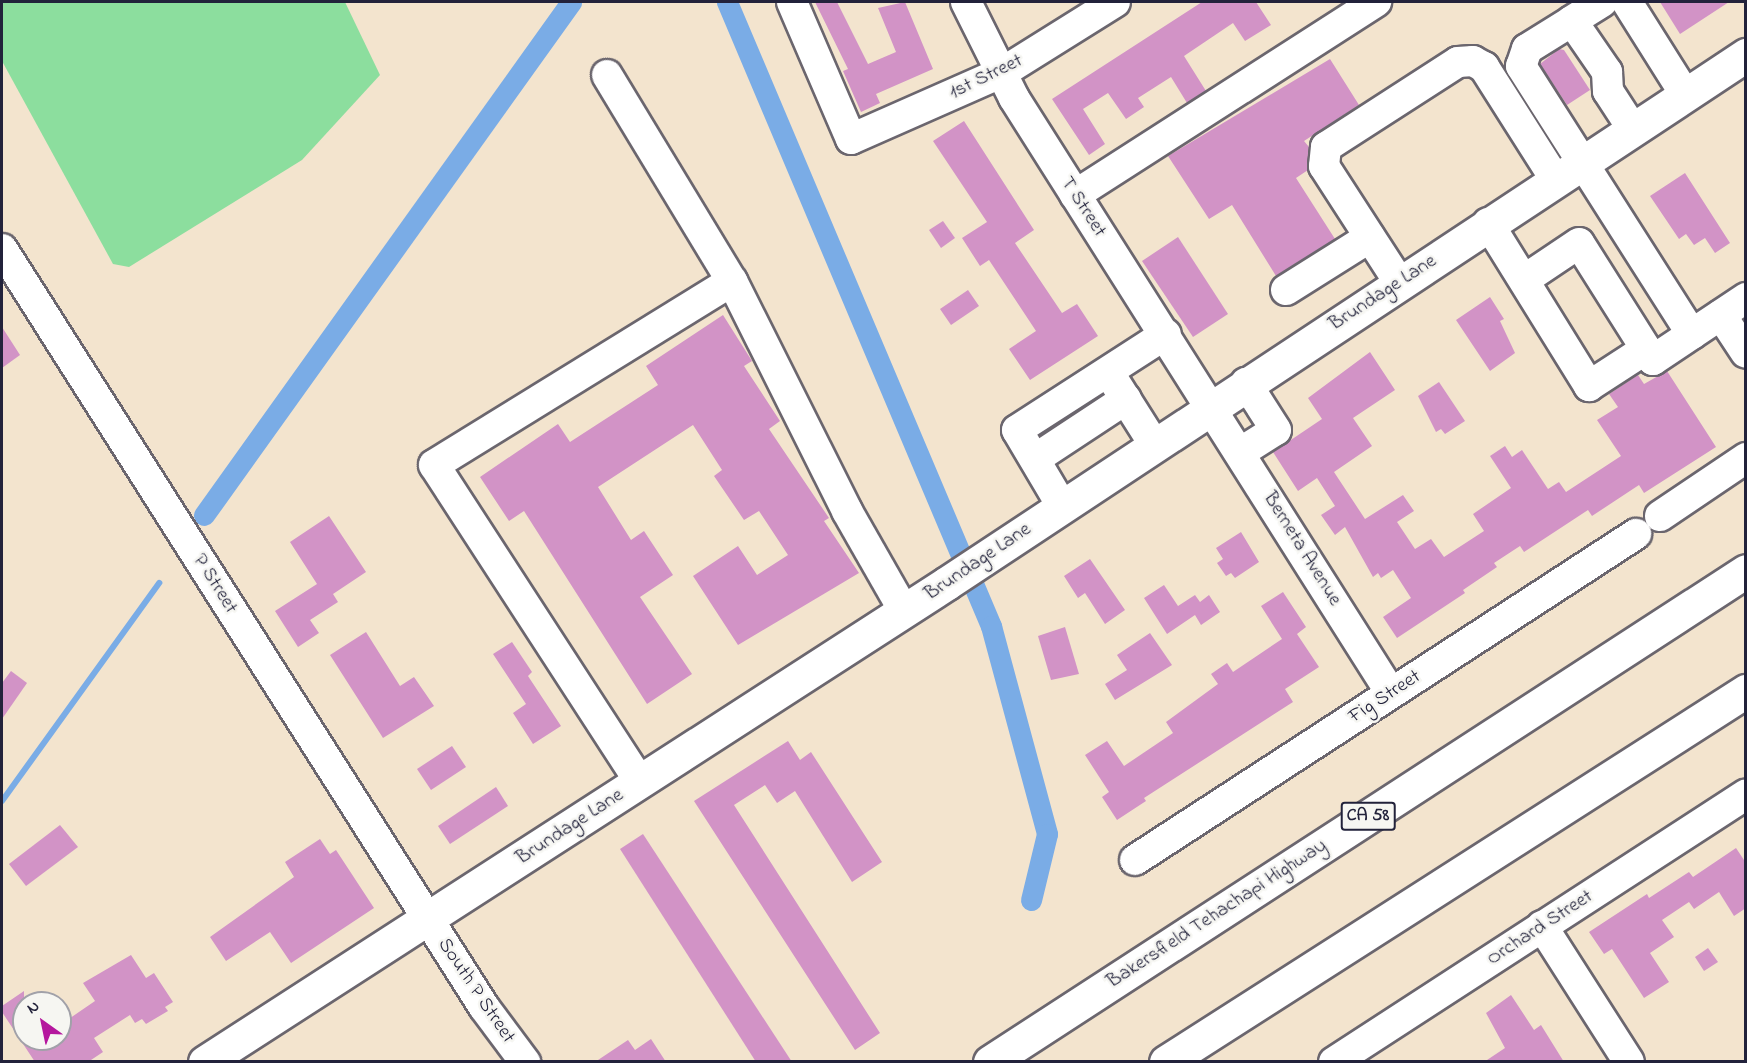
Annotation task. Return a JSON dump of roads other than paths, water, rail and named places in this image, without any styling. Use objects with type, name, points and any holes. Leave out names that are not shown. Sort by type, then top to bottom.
[{"type":"main road","name":"Brundage Lane","points":[[205,1062],[947,584],[1246,383],[1746,55]]},
{"type":"main road","points":[[1697,603],[1746,566]]},
{"type":"main road","name":"Bakersfield Tehachapi Highway","points":[[990,1062],[1746,571]]},
{"type":"main road","points":[[1166,1062],[1744,693]]},
{"type":"street","name":"1st Street","points":[[792,2],[851,139],[1003,72],[1108,4]]},
{"type":"street","name":"T Street","points":[[966,2],[1014,98],[1212,406]]},
{"type":"street","points":[[1075,195],[1376,2]]},
{"type":"street","points":[[1568,171],[1543,97],[1521,66],[1527,49],[1602,2]]},
{"type":"street","points":[[1627,2],[1684,94]]},
{"type":"street","points":[[1572,21],[1608,72],[1608,92],[1632,128]]},
{"type":"street","points":[[1399,282],[1324,166],[1326,147],[1458,62],[1473,61],[1484,67],[1568,171],[1692,334]]},
{"type":"street","points":[[607,75],[732,281],[847,511],[904,611]]},
{"type":"street","points":[[1488,223],[1598,388],[1692,334],[1746,298]]},
{"type":"street","points":[[1286,290],[1370,237]]},
{"type":"street","points":[[1524,280],[1580,243],[1645,360]]},
{"type":"street","name":"P Street","points":[[2,249],[428,919]]},
{"type":"street","points":[[640,782],[434,465],[732,281]]},
{"type":"street","points":[[1721,315],[1746,352]]},
{"type":"street","points":[[1062,506],[1017,430],[1166,334]]},
{"type":"street","points":[[1108,371],[1154,444]]},
{"type":"street","points":[[1241,452],[1276,430],[1246,383]]},
{"type":"street","points":[[1035,459],[1126,399]]},
{"type":"street","name":"Berneta Avenue","points":[[1212,406],[1391,693]]},
{"type":"street","points":[[1660,516],[1746,458]]},
{"type":"street","name":"Fig Street","points":[[1135,860],[1636,534]]},
{"type":"street","name":"Orchard Street","points":[[1335,1062],[1746,794]]},
{"type":"street","name":"South P Street","points":[[428,919],[525,1062]]},
{"type":"street","points":[[1542,926],[1629,1062]]},
{"type":"waterway","points":[[204,515],[571,2]]},
{"type":"waterway","points":[[727,2],[991,626],[1047,834],[1031,900]]},
{"type":"waterway","points":[[2,801],[159,583]]}]
